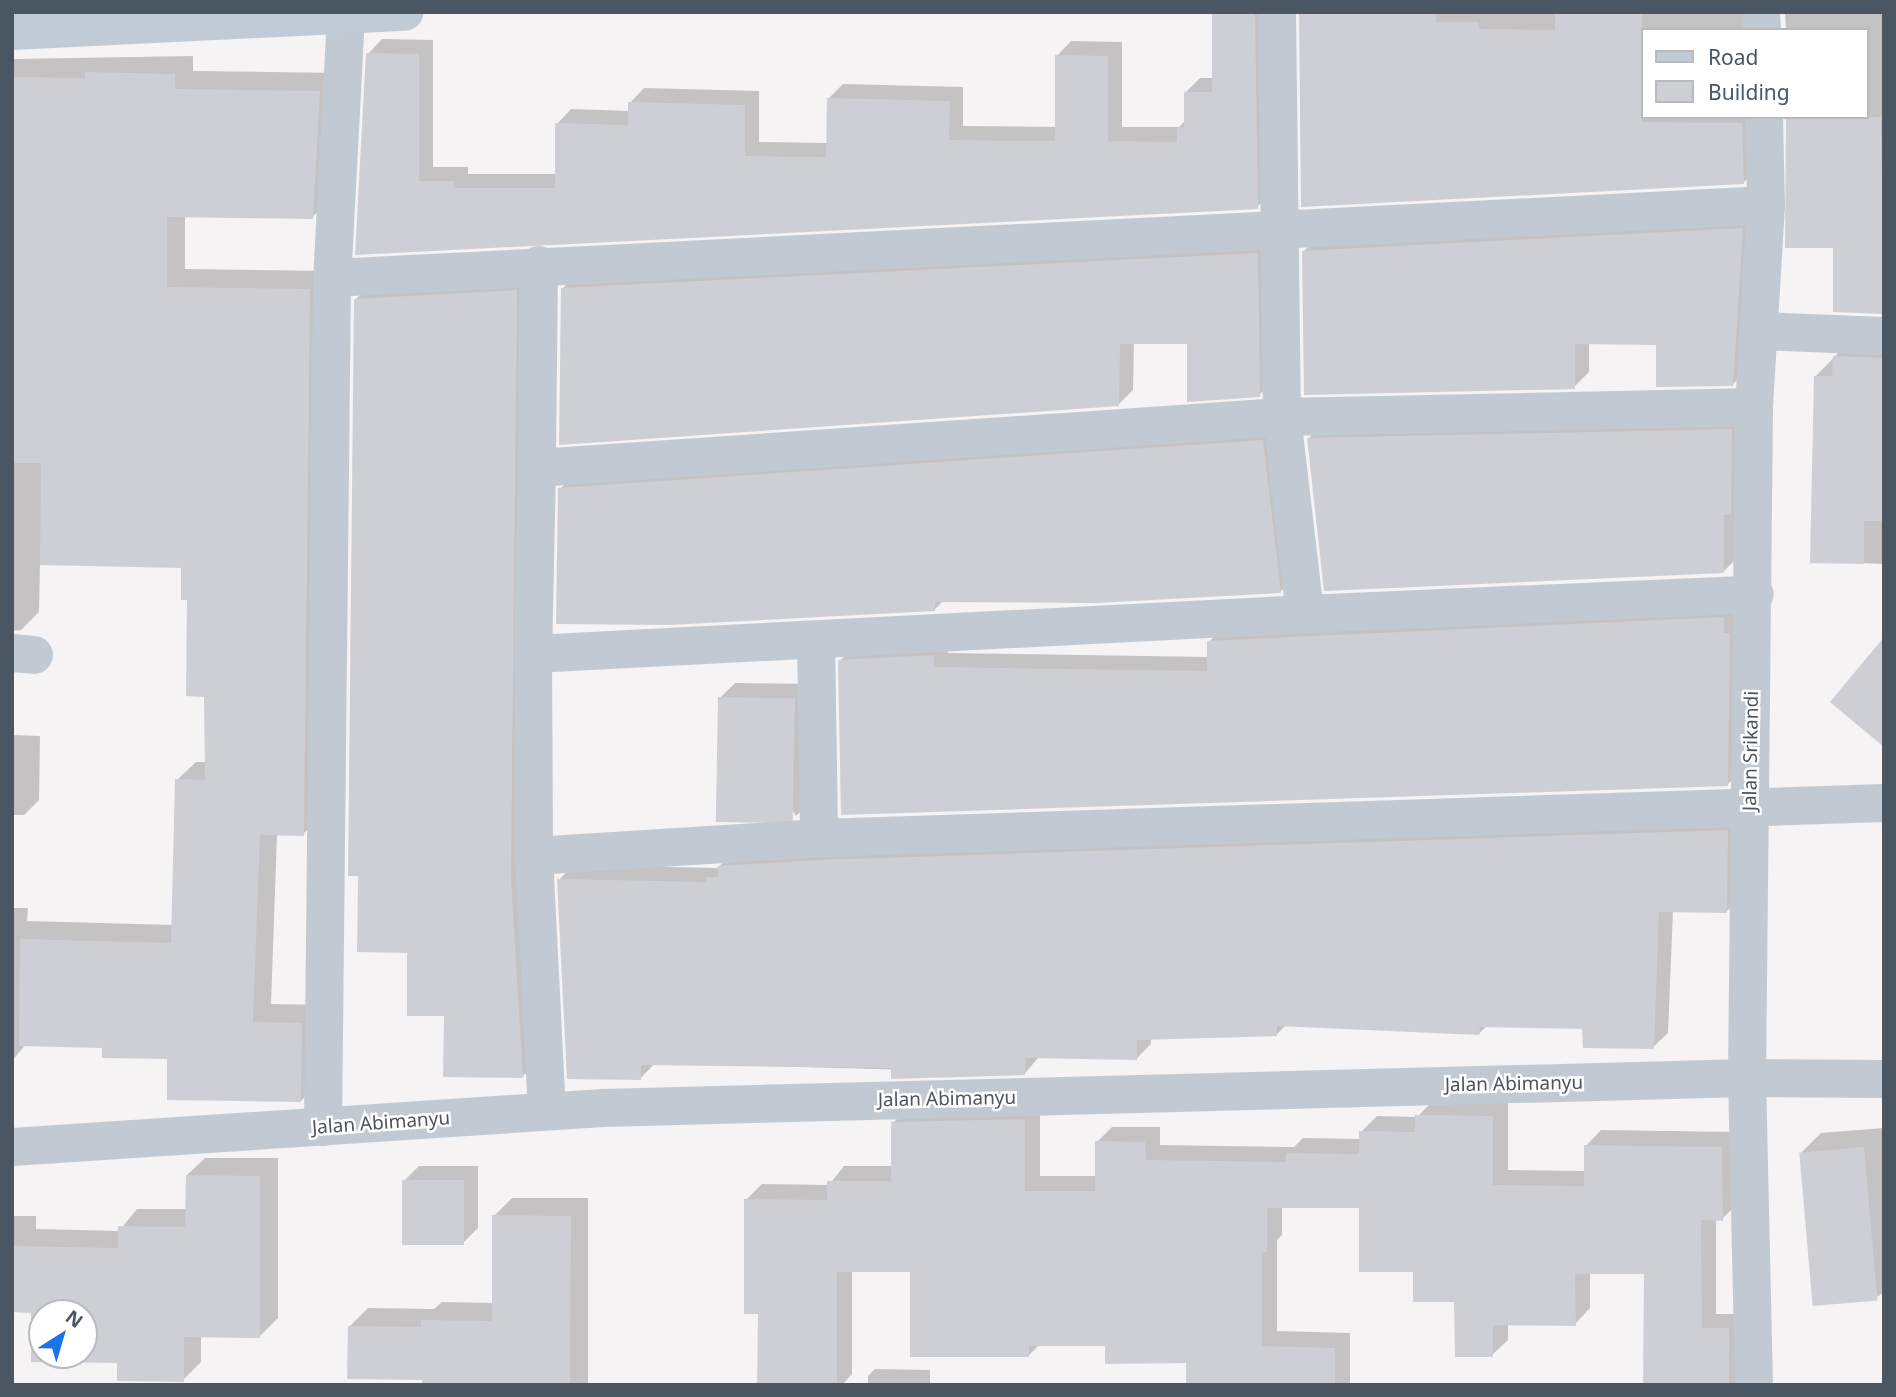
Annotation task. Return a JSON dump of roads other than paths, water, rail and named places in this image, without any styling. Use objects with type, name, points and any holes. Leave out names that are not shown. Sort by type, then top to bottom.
[{"type":"main road","points":[[12,31],[405,12]]},
{"type":"street","points":[[1277,12],[1277,232],[1282,417],[1305,614]]},
{"type":"street","points":[[323,1127],[332,278],[346,15]]},
{"type":"street","name":"Jalan Srikandi","points":[[1754,1385],[1747,1078],[1749,811],[1755,594],[1754,407],[1766,205],[1764,119]]},
{"type":"street","points":[[332,278],[539,265],[1277,232],[1766,205]]},
{"type":"street","points":[[539,265],[533,654],[534,856],[547,1111]]},
{"type":"street","points":[[1758,331],[1884,336]]},
{"type":"street","points":[[537,468],[1282,417],[1754,407]]},
{"type":"street","points":[[533,654],[1755,594]]},
{"type":"street","points":[[816,640],[819,838]]},
{"type":"street","points":[[534,856],[819,838],[1749,811],[1884,803]]},
{"type":"street","name":"Jalan Abimanyu","points":[[12,1147],[547,1111],[1747,1078],[1884,1079]]}]
